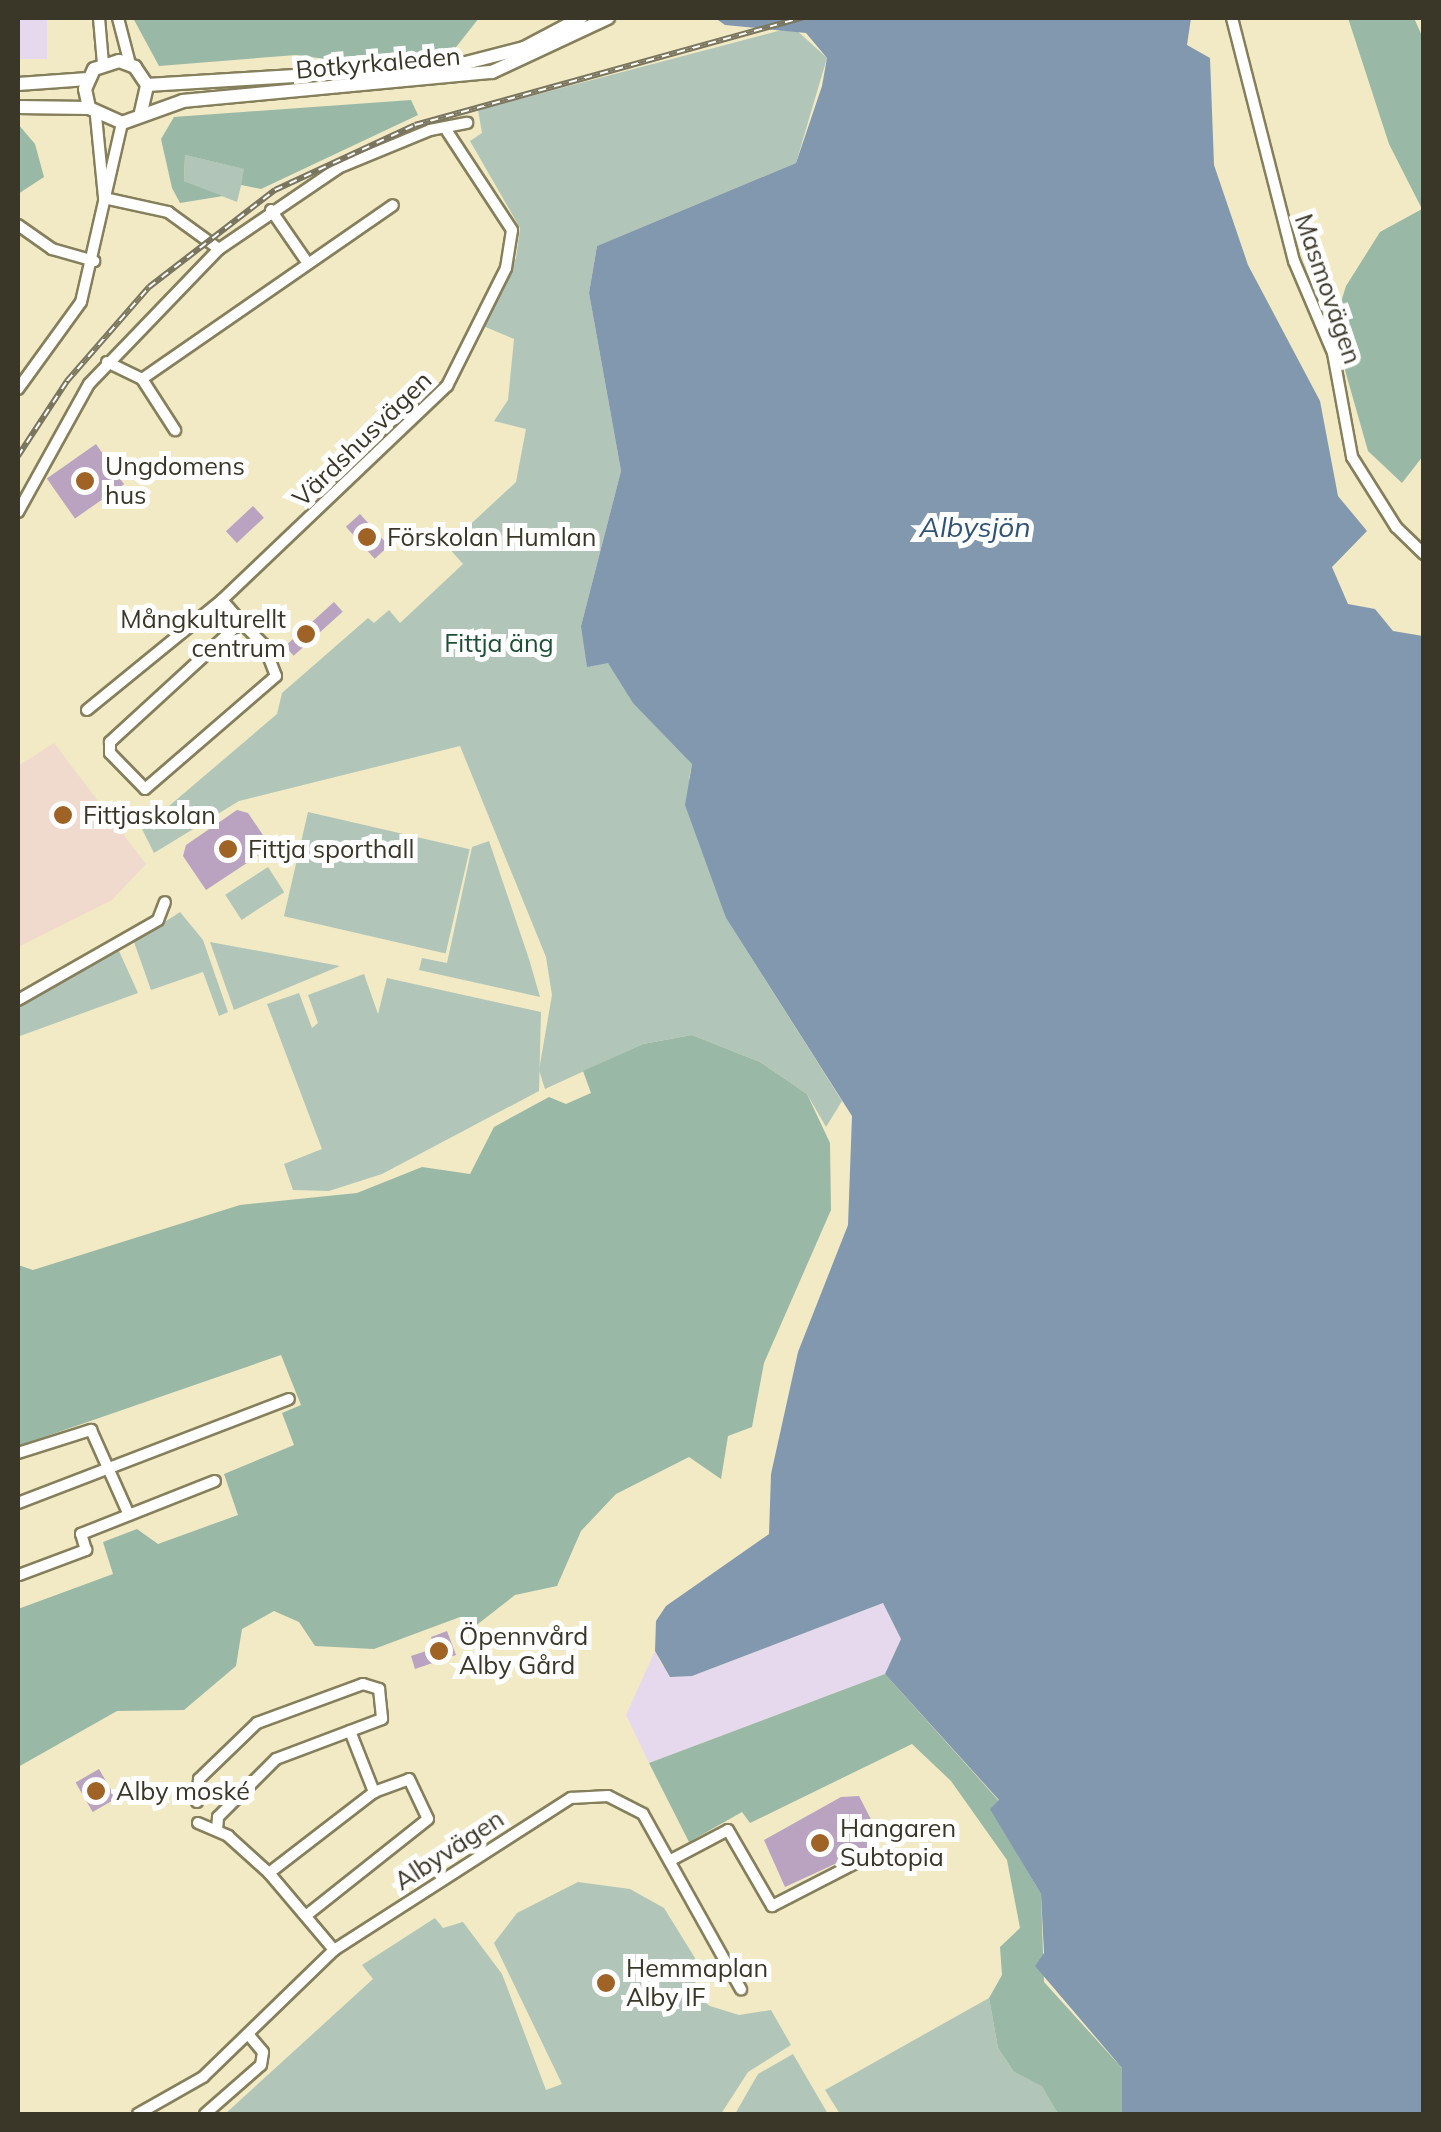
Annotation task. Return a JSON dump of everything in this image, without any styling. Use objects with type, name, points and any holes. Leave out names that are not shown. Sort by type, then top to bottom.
[{"type":"main road","name":"Botkyrkaleden","points":[[147,85],[454,66],[524,48],[582,18]]},
{"type":"main road","name":"Botkyrkaleden","points":[[122,123],[140,112],[183,101],[456,80],[528,60],[608,18]]},
{"type":"main road","points":[[18,84],[88,79],[104,64],[130,64],[147,85],[140,112]]},
{"type":"main road","points":[[88,79],[92,112]]},
{"type":"main road","points":[[18,107],[92,112],[122,123]]},
{"type":"street","points":[[99,18],[104,64]]},
{"type":"street","points":[[118,18],[130,64]]},
{"type":"street","name":"Masmovägen","points":[[1236,18],[1294,261],[1333,353],[1352,456],[1396,528],[1424,554]]},
{"type":"street","points":[[92,112],[104,198]]},
{"type":"street","points":[[18,390],[69,326],[94,261],[122,123]]},
{"type":"street","points":[[18,512],[47,449],[107,362],[219,249],[271,210],[380,149],[467,124]]},
{"type":"street","name":"Värdshusvägen","points":[[87,710],[222,600],[433,404],[470,343],[506,268],[512,230],[447,131]]},
{"type":"street","points":[[104,198],[168,212],[219,249]]},
{"type":"street","points":[[142,378],[394,205]]},
{"type":"street","points":[[271,210],[307,262]]},
{"type":"street","points":[[18,224],[52,249],[94,261]]},
{"type":"street","points":[[107,362],[142,378],[175,430]]},
{"type":"street","points":[[222,600],[264,645],[276,676],[145,790],[110,752],[110,742],[241,622]]},
{"type":"street","points":[[18,1000],[158,920],[165,902]]},
{"type":"street","points":[[18,1503],[289,1399]]},
{"type":"street","points":[[18,1453],[91,1430],[128,1516]]},
{"type":"street","points":[[19,1575],[86,1550],[80,1534],[215,1482]]},
{"type":"street","points":[[196,1802],[199,1780],[256,1723],[374,1684],[384,1715],[276,1759],[218,1817],[216,1830]]},
{"type":"street","points":[[350,1731],[374,1792]]},
{"type":"street","points":[[269,1873],[374,1792],[410,1779],[428,1820],[307,1915]]},
{"type":"street","name":"Albyvägen","points":[[138,2114],[188,2088],[334,1950],[571,1798],[621,1799],[654,1825],[742,1988]]},
{"type":"street","points":[[198,1823],[216,1830],[269,1873],[334,1950]]},
{"type":"street","points":[[673,1859],[728,1830],[772,1906],[874,1854]]},
{"type":"street","points":[[205,2114],[261,2065],[263,2052],[248,2034]]},
{"type":"shaded area","points":[[18,18],[47,18],[47,59],[18,59]]},
{"type":"shaded area","name":"Fittjaskolan","points":[[54,743],[146,864],[112,900],[18,947],[18,766]]},
{"type":"shaded area","points":[[883,1603],[901,1639],[885,1674],[649,1763],[626,1715],[655,1651],[662,1666],[692,1676]]},
{"type":"green space","points":[[133,18],[479,18],[453,51],[355,63],[296,55],[159,66]]},
{"type":"green space","points":[[1348,18],[1414,18],[1423,38],[1423,456],[1402,483],[1368,451],[1333,328],[1346,286],[1380,232],[1422,209],[1389,144]]},
{"type":"green space","name":"Fittja äng","points":[[793,27],[827,58],[796,163],[597,246],[589,293],[621,471],[581,626],[692,764],[689,778],[726,918],[842,1101],[826,1127],[807,1094],[760,1062],[692,1035],[643,1044],[545,1089],[539,1070],[552,995],[546,957],[460,746],[239,801],[154,853],[142,829],[277,714],[282,693],[368,618],[374,623],[389,610],[400,623],[463,564],[447,546],[516,482],[526,429],[494,421],[508,400],[514,339],[483,326],[516,258],[520,228],[470,141],[482,133],[478,110]]},
{"type":"green space","points":[[411,100],[418,115],[261,189],[241,185],[244,169],[185,155],[184,181],[223,196],[180,203],[172,188],[161,139],[174,117]]},
{"type":"green space","points":[[18,124],[35,144],[44,177],[18,194]]},
{"type":"green space","points":[[185,155],[245,169],[237,202],[184,181]]},
{"type":"green space","points":[[308,812],[470,849],[446,954],[284,916]]},
{"type":"green space","points":[[489,841],[540,997],[419,970],[422,958],[447,963],[472,847]]},
{"type":"green space","points":[[268,867],[284,892],[242,920],[225,895]]},
{"type":"green space","points":[[180,912],[203,940],[228,1012],[219,1016],[203,972],[151,990],[134,942]]},
{"type":"green space","points":[[210,942],[340,966],[234,1010]]},
{"type":"green space","points":[[119,951],[138,993],[20,1036],[18,1006]]},
{"type":"green space","points":[[364,974],[378,1014],[387,978],[541,1012],[539,1091],[382,1174],[329,1191],[293,1190],[284,1164],[322,1149],[267,1004],[299,993],[312,1028],[318,1023],[308,995]]},
{"type":"green space","points":[[692,1035],[760,1062],[807,1094],[830,1143],[831,1210],[764,1363],[752,1427],[728,1436],[721,1479],[689,1457],[616,1494],[581,1531],[557,1586],[515,1595],[474,1627],[460,1617],[374,1649],[315,1646],[299,1622],[274,1611],[242,1629],[236,1666],[184,1710],[117,1711],[18,1767],[18,1609],[113,1574],[103,1542],[137,1529],[158,1544],[238,1515],[224,1474],[294,1445],[282,1413],[301,1405],[281,1355],[18,1446],[18,1265],[33,1270],[240,1205],[357,1193],[422,1167],[470,1174],[494,1127],[549,1097],[566,1104],[591,1093],[583,1071],[643,1044]]},
{"type":"green space","points":[[885,1674],[999,1801],[991,1809],[1041,1894],[1044,1982],[1122,2068],[1122,2114],[1058,2114],[1042,2086],[1014,2072],[998,2048],[989,1998],[1002,1975],[1000,1947],[1020,1928],[1007,1860],[951,1781],[912,1744],[750,1823],[742,1812],[689,1842],[649,1763]]},
{"type":"green space","points":[[578,1882],[630,1889],[664,1908],[695,1958],[696,1996],[710,2006],[739,2015],[771,2010],[791,2045],[748,2072],[721,2114],[225,2114],[373,1979],[362,1965],[435,1918],[443,1928],[463,1922],[502,1974],[546,2090],[562,2084],[494,1943],[517,1913]]},
{"type":"green space","points":[[989,1998],[998,2048],[1014,2072],[1042,2085],[1058,2114],[840,2114],[825,2090]]},
{"type":"green space","points":[[793,2054],[828,2114],[735,2114],[758,2074]]},
{"type":"water","name":"Albysjön","points":[[715,18],[1191,18],[1187,45],[1210,58],[1214,165],[1248,265],[1320,401],[1338,496],[1367,531],[1332,567],[1348,604],[1375,609],[1393,631],[1423,636],[1423,2114],[1122,2114],[1122,2068],[1035,1966],[1044,1953],[1041,1894],[990,1809],[999,1800],[885,1674],[901,1639],[883,1603],[692,1676],[670,1677],[655,1651],[656,1621],[666,1606],[769,1534],[771,1474],[798,1352],[848,1225],[852,1116],[726,918],[685,805],[692,764],[633,703],[608,663],[587,667],[581,626],[621,471],[589,293],[597,246],[796,163],[822,86],[827,58],[806,33],[725,25]]},
{"type":"building","name":"Ungdomens hus","points":[[96,444],[124,484],[75,519],[47,478]]},
{"type":"building","points":[[253,506],[264,518],[237,543],[226,531]]},
{"type":"building","name":"Förskolan Humlan","points":[[360,514],[389,546],[375,559],[346,527]]},
{"type":"building","name":"Mångkulturellt centrum","points":[[334,602],[343,612],[294,656],[285,646]]},
{"type":"building","name":"Fittja sporthall","points":[[237,810],[248,813],[271,847],[206,890],[183,856],[186,845]]},
{"type":"building","name":"Öpennvård Alby Gård","points":[[447,1631],[456,1655],[415,1669],[411,1656],[435,1648],[431,1637]]},
{"type":"building","name":"Alby moské","points":[[99,1769],[116,1798],[93,1812],[76,1782]]},
{"type":"building","name":"Hangaren Subtopia","points":[[859,1796],[878,1833],[876,1845],[785,1887],[764,1840],[841,1797]]},
{"type":"railway","points":[[18,456],[67,381],[149,287],[275,190],[415,125],[802,18]]},
{"type":"place","name":"Ungdomens hus","points":[[85,481]]},
{"type":"place","name":"Förskolan Humlan","points":[[367,537]]},
{"type":"place","name":"Mångkulturellt centrum","points":[[306,634]]},
{"type":"place","name":"Fittjaskolan","points":[[63,815]]},
{"type":"place","name":"Fittja sporthall","points":[[228,849]]},
{"type":"place","name":"Öpennvård Alby Gård","points":[[439,1651]]},
{"type":"place","name":"Alby moské","points":[[96,1791]]},
{"type":"place","name":"Hangaren Subtopia","points":[[820,1843]]},
{"type":"place","name":"Hemmaplan Alby IF","points":[[606,1983]]}]
